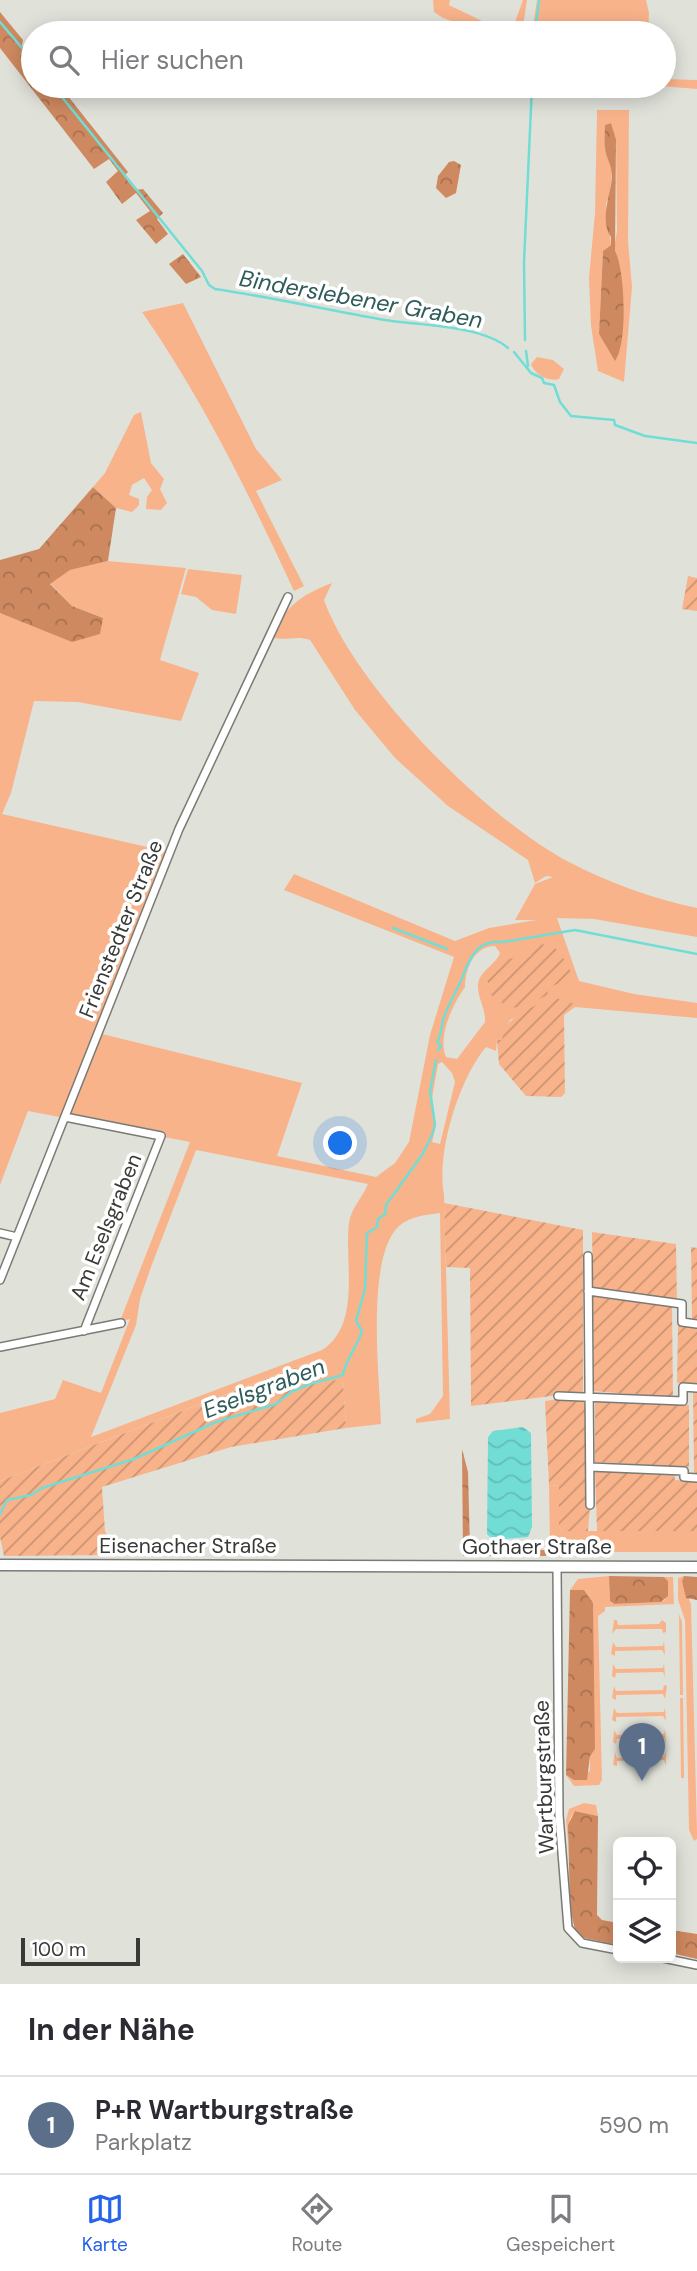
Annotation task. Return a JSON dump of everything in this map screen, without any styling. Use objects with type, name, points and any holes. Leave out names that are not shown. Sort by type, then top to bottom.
[{"type":"main road","name":"Eisenacher Straße","points":[[0,1566],[377,1566]]},
{"type":"main road","name":"Gothaer Straße","points":[[377,1566],[697,1567]]},
{"type":"street","name":"Frienstedter Straße","points":[[0,1280],[180,829],[288,597]]},
{"type":"street","name":"Am Eselsgraben","points":[[65,1116],[161,1136],[84,1331]]},
{"type":"street","points":[[0,1233],[17,1237]]},
{"type":"street","points":[[588,1256],[590,1505]]},
{"type":"street","points":[[588,1291],[681,1304],[682,1322],[697,1324]]},
{"type":"street","points":[[0,1347],[121,1323]]},
{"type":"street","points":[[558,1396],[588,1395],[682,1401],[683,1387],[697,1388]]},
{"type":"street","points":[[590,1468],[684,1471],[684,1477],[697,1478]]},
{"type":"street","name":"Wartburgstraße","points":[[557,1567],[559,1815],[568,1928],[582,1943],[613,1949]]},
{"type":"street","points":[[676,1961],[697,1965]]},
{"type":"shaded area","points":[[433,0],[450,0],[449,5],[482,21],[451,21],[434,12]]},
{"type":"shaded area","points":[[523,0],[527,0],[524,21],[515,21]]},
{"type":"shaded area","points":[[537,0],[646,0],[649,13],[649,21],[534,21]]},
{"type":"shaded area","points":[[676,79],[697,80],[697,89],[676,87]]},
{"type":"shaded area","points":[[597,110],[629,110],[628,241],[632,287],[624,382],[598,371],[591,326],[589,278],[595,213]],"holes":[[[611,123],[616,139],[617,231],[599,334],[603,251],[611,245],[606,204],[612,172],[605,149],[605,125]]]},
{"type":"shaded area","points":[[183,303],[256,449],[282,480],[256,491],[304,586],[294,591],[224,448],[185,379],[142,312]]},
{"type":"shaded area","points":[[537,357],[553,360],[564,369],[559,379],[546,378],[535,371],[531,364]]},
{"type":"shaded area","points":[[141,412],[151,463],[164,479],[160,489],[167,503],[161,510],[146,509],[147,497],[152,490],[144,478],[132,485],[129,495],[139,499],[139,505],[132,512],[116,508],[93,487],[105,473],[134,415]]},
{"type":"shaded area","points":[[108,561],[186,568],[160,660],[199,673],[181,721],[78,702],[34,701],[11,793],[2,814],[165,851],[94,1032],[302,1083],[277,1156],[376,1177],[395,1163],[409,1142],[430,1035],[454,957],[284,890],[294,874],[455,941],[489,928],[536,920],[515,920],[535,884],[553,877],[546,876],[535,883],[528,860],[448,806],[395,758],[355,710],[310,640],[272,637],[282,617],[295,603],[311,592],[332,583],[324,600],[340,634],[364,671],[427,747],[499,814],[535,841],[582,869],[647,895],[697,908],[697,937],[594,919],[557,918],[579,981],[634,994],[697,1003],[697,1018],[575,1007],[575,1004],[543,1003],[510,1020],[502,1041],[497,1040],[496,1051],[486,1047],[467,1078],[452,1117],[443,1158],[442,1177],[450,1419],[416,1423],[416,1419],[430,1414],[443,1396],[440,1213],[424,1215],[403,1223],[388,1242],[378,1291],[377,1350],[381,1424],[346,1428],[343,1380],[315,1384],[309,1362],[0,1481],[0,1413],[55,1399],[63,1380],[101,1393],[130,1319],[120,1321],[190,1142],[28,1111],[0,1185],[0,613],[27,622],[103,618],[72,606],[50,583],[70,570]],"holes":[[[495,946],[500,953],[478,982],[485,1022],[457,1059],[446,1057],[445,1029],[465,987],[469,966],[481,950]],[[442,1062],[452,1073],[455,1082],[440,1144],[432,1142],[436,1125],[432,1098],[438,1064]],[[196,1150],[368,1184],[352,1212],[349,1223],[347,1309],[334,1339],[322,1350],[91,1437],[136,1325],[140,1299]]]},
{"type":"shaded area","points":[[188,569],[242,575],[236,614],[212,610],[196,597],[181,594]]},
{"type":"shaded area","points":[[688,576],[697,578],[697,611],[682,609]]},
{"type":"shaded area","points":[[552,944],[567,963],[573,978],[547,988],[548,995],[523,1006],[505,1005],[489,993],[487,975],[502,958],[522,959],[531,956],[529,945]]},
{"type":"shaded area","points":[[556,998],[575,1004],[575,1007],[564,1015],[565,1093],[561,1097],[526,1096],[499,1064],[497,1040],[502,1040],[504,1031],[514,1018],[530,1008]]},
{"type":"shaded area","points":[[444,1203],[583,1230],[583,1392],[471,1406],[470,1268],[446,1267]]},
{"type":"shaded area","points":[[592,1232],[676,1244],[677,1300],[593,1289]]},
{"type":"shaded area","points":[[691,1247],[697,1248],[697,1321],[692,1320]]},
{"type":"shaded area","points":[[597,1295],[672,1305],[673,1398],[594,1391],[593,1297]]},
{"type":"shaded area","points":[[678,1325],[697,1328],[697,1384],[677,1383]]},
{"type":"shaded area","points":[[310,1362],[315,1384],[343,1379],[346,1428],[231,1447],[102,1487],[105,1531],[118,1555],[4,1556],[0,1537],[0,1481]]},
{"type":"shaded area","points":[[693,1390],[697,1391],[697,1474],[694,1474]]},
{"type":"shaded area","points":[[585,1399],[587,1506],[590,1507],[588,1531],[563,1531],[559,1527],[559,1486],[549,1485],[545,1401]]},
{"type":"shaded area","points":[[597,1399],[689,1405],[689,1467],[595,1462]]},
{"type":"shaded area","points":[[595,1471],[674,1473],[675,1480],[697,1481],[697,1531],[597,1531]]},
{"type":"shaded area","points":[[549,1485],[559,1486],[559,1527],[563,1531],[697,1531],[697,1552],[556,1552],[550,1546]]},
{"type":"shaded area","points":[[609,1576],[610,1601],[613,1604],[661,1602],[665,1600],[668,1581],[664,1577],[673,1577],[674,1604],[605,1607],[605,1611],[598,1616],[602,1780],[599,1785],[574,1786],[566,1775],[574,1780],[590,1771],[591,1601],[584,1590],[570,1590],[578,1579]]},
{"type":"shaded area","points":[[684,1576],[682,1582],[691,1604],[697,1831],[697,1839],[694,1841],[689,1830],[685,1620],[678,1600],[678,1578]]},
{"type":"shaded area","points":[[679,1614],[682,1622],[683,1695],[680,1695]]},
{"type":"shaded area","points":[[614,1620],[617,1620],[618,1625],[659,1624],[662,1620],[666,1623],[666,1632],[663,1633],[662,1629],[616,1629],[612,1634]]},
{"type":"shaded area","points":[[664,1641],[665,1655],[662,1650],[615,1651],[615,1656],[611,1654],[613,1642],[616,1647],[663,1646]]},
{"type":"shaded area","points":[[664,1663],[665,1677],[663,1672],[616,1673],[615,1678],[612,1676],[613,1664],[616,1669],[663,1668]]},
{"type":"shaded area","points":[[664,1685],[667,1686],[665,1699],[663,1694],[616,1695],[616,1700],[612,1698],[614,1686],[616,1691],[663,1690]]},
{"type":"shaded area","points":[[680,1698],[683,1698],[684,1778],[681,1778]]},
{"type":"shaded area","points":[[665,1707],[666,1721],[663,1716],[616,1717],[616,1722],[612,1720],[614,1708],[617,1713],[664,1712]]},
{"type":"shaded area","points":[[665,1729],[666,1743],[664,1738],[617,1739],[616,1744],[613,1742],[614,1730],[617,1735],[664,1734]]},
{"type":"shaded area","points":[[666,1751],[666,1766],[664,1760],[617,1761],[617,1766],[613,1765],[615,1752],[617,1758],[664,1757]]},
{"type":"shaded area","points":[[584,1803],[596,1805],[598,1816],[576,1811],[570,1818],[568,1841],[566,1820],[569,1809]]},
{"type":"green space","points":[[0,12],[21,38],[21,75],[0,48]]},
{"type":"green space","points":[[39,98],[69,98],[128,172],[124,176],[135,190],[143,189],[163,213],[157,219],[168,234],[156,244],[136,220],[150,211],[136,193],[122,204],[106,182],[118,171],[109,159],[94,169]]},
{"type":"green space","points":[[611,123],[616,139],[615,251],[621,273],[624,306],[622,339],[615,361],[599,334],[603,251],[611,245],[606,215],[612,176],[606,152],[605,125]]},
{"type":"green space","points":[[454,161],[461,165],[456,193],[446,198],[436,188],[438,176],[449,162]]},
{"type":"green space","points":[[183,254],[201,277],[186,284],[169,264]]},
{"type":"green space","points":[[93,487],[116,508],[108,561],[70,570],[50,584],[72,606],[103,618],[100,634],[72,642],[0,613],[0,560],[39,549]]},
{"type":"green space","points":[[462,1449],[468,1472],[470,1548],[546,1550],[546,1556],[463,1556]]},
{"type":"green space","points":[[609,1576],[664,1577],[668,1581],[668,1596],[661,1602],[614,1604],[610,1601]]},
{"type":"green space","points":[[684,1576],[697,1577],[697,1600],[686,1598],[682,1581]]},
{"type":"green space","points":[[570,1590],[584,1590],[593,1603],[595,1749],[590,1756],[587,1780],[574,1780],[566,1775]]},
{"type":"green space","points":[[575,1811],[598,1816],[597,1915],[602,1920],[613,1922],[613,1944],[584,1938],[575,1930],[570,1908],[568,1825]]},
{"type":"green space","points":[[676,1931],[697,1934],[697,1959],[676,1954]]},
{"type":"water","points":[[523,1427],[531,1433],[532,1527],[528,1537],[493,1540],[487,1534],[488,1437],[493,1431]]},
{"type":"waterway","points":[[536,21],[539,0]]},
{"type":"waterway","name":"Binderslebener Graben","points":[[0,22],[21,47]]},
{"type":"waterway","name":"Binderslebener Graben","points":[[63,98],[202,271],[209,285],[215,289],[379,319],[464,330],[496,340],[508,348]]},
{"type":"waterway","points":[[525,340],[524,262],[531,98]]},
{"type":"waterway","points":[[526,351],[528,366]]},
{"type":"waterway","name":"Binderslebener Graben","points":[[514,352],[531,373],[542,378],[544,383],[554,385],[560,402],[571,416],[614,420],[615,425],[645,436],[697,443]]},
{"type":"waterway","points":[[393,928],[447,949]]},
{"type":"waterway","name":"Eselsgraben","points":[[438,1050],[441,1046],[437,1042],[447,1009],[473,955],[484,945],[575,930],[697,954]]},
{"type":"waterway","name":"Eselsgraben","points":[[0,1514],[7,1500],[31,1495],[42,1488],[134,1459],[216,1422],[276,1404],[291,1392],[310,1384],[343,1375],[362,1331],[356,1321],[365,1289],[367,1233],[377,1227],[378,1219],[385,1214],[386,1205],[422,1155],[435,1125],[430,1091],[436,1060]]},
{"type":"place","name":"P+R Wartburgstraße","points":[[642,1781]]}]
